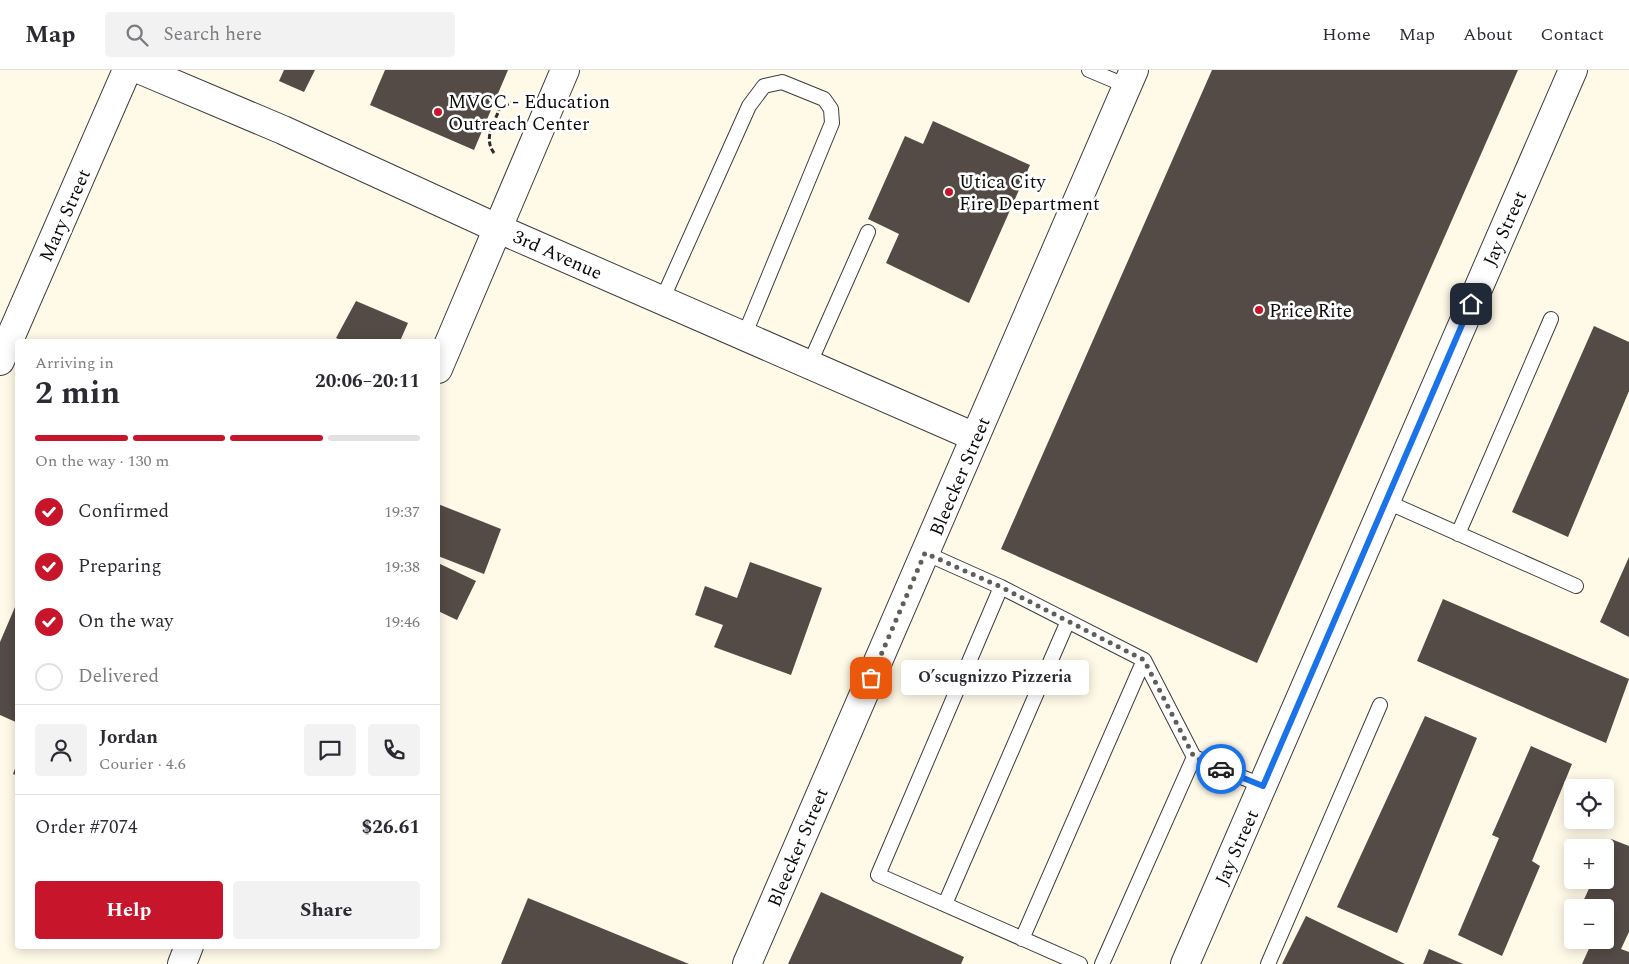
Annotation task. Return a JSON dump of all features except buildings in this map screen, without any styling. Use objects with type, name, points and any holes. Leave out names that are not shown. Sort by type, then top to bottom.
[{"type":"street","name":"Mary Street","points":[[0,361],[128,70]]},
{"type":"street","name":"3rd Avenue","points":[[141,70],[283,130],[499,229],[975,437]]},
{"type":"street","points":[[440,364],[565,70]]},
{"type":"street","name":"Jay Street","points":[[1185,964],[1573,70]]},
{"type":"street","name":"Bleecker Street","points":[[747,964],[1131,78]]},
{"type":"street","points":[[182,964],[188,949]]},
{"type":"lane","points":[[1089,70],[1131,78]]},
{"type":"lane","points":[[662,300],[749,106],[764,86],[782,82],[824,99],[831,109],[832,123],[744,336]]},
{"type":"lane","points":[[809,365],[868,232]]},
{"type":"lane","points":[[1458,534],[1551,319]]},
{"type":"lane","points":[[1385,501],[1576,586]]},
{"type":"lane","points":[[925,553],[1001,587],[1144,660],[1194,757],[1263,786]]},
{"type":"lane","points":[[1001,587],[878,874],[1080,964]]},
{"type":"lane","points":[[945,904],[1068,621]]},
{"type":"lane","points":[[1022,939],[1144,660]]},
{"type":"lane","points":[[1268,964],[1380,705]]},
{"type":"lane","points":[[1102,964],[1194,757]]},
{"type":"path","points":[[494,153],[490,148],[489,135],[500,108],[517,100]]},
{"type":"way so far","points":[[871,678],[925,553],[1001,587],[1144,660],[1194,757],[1221,769]]},
{"type":"place","name":"MVCC - Education Outreach Center","points":[[438,112]]},
{"type":"place","name":"Utica City Fire Department","points":[[949,192]]},
{"type":"place","name":"Price Rite","points":[[1259,310]]},
{"type":"place","name":"O’scugnizzo Pizzeria","points":[[871,678]]},
{"type":"route","points":[[1221,769],[1263,786],[1471,304]]}]
